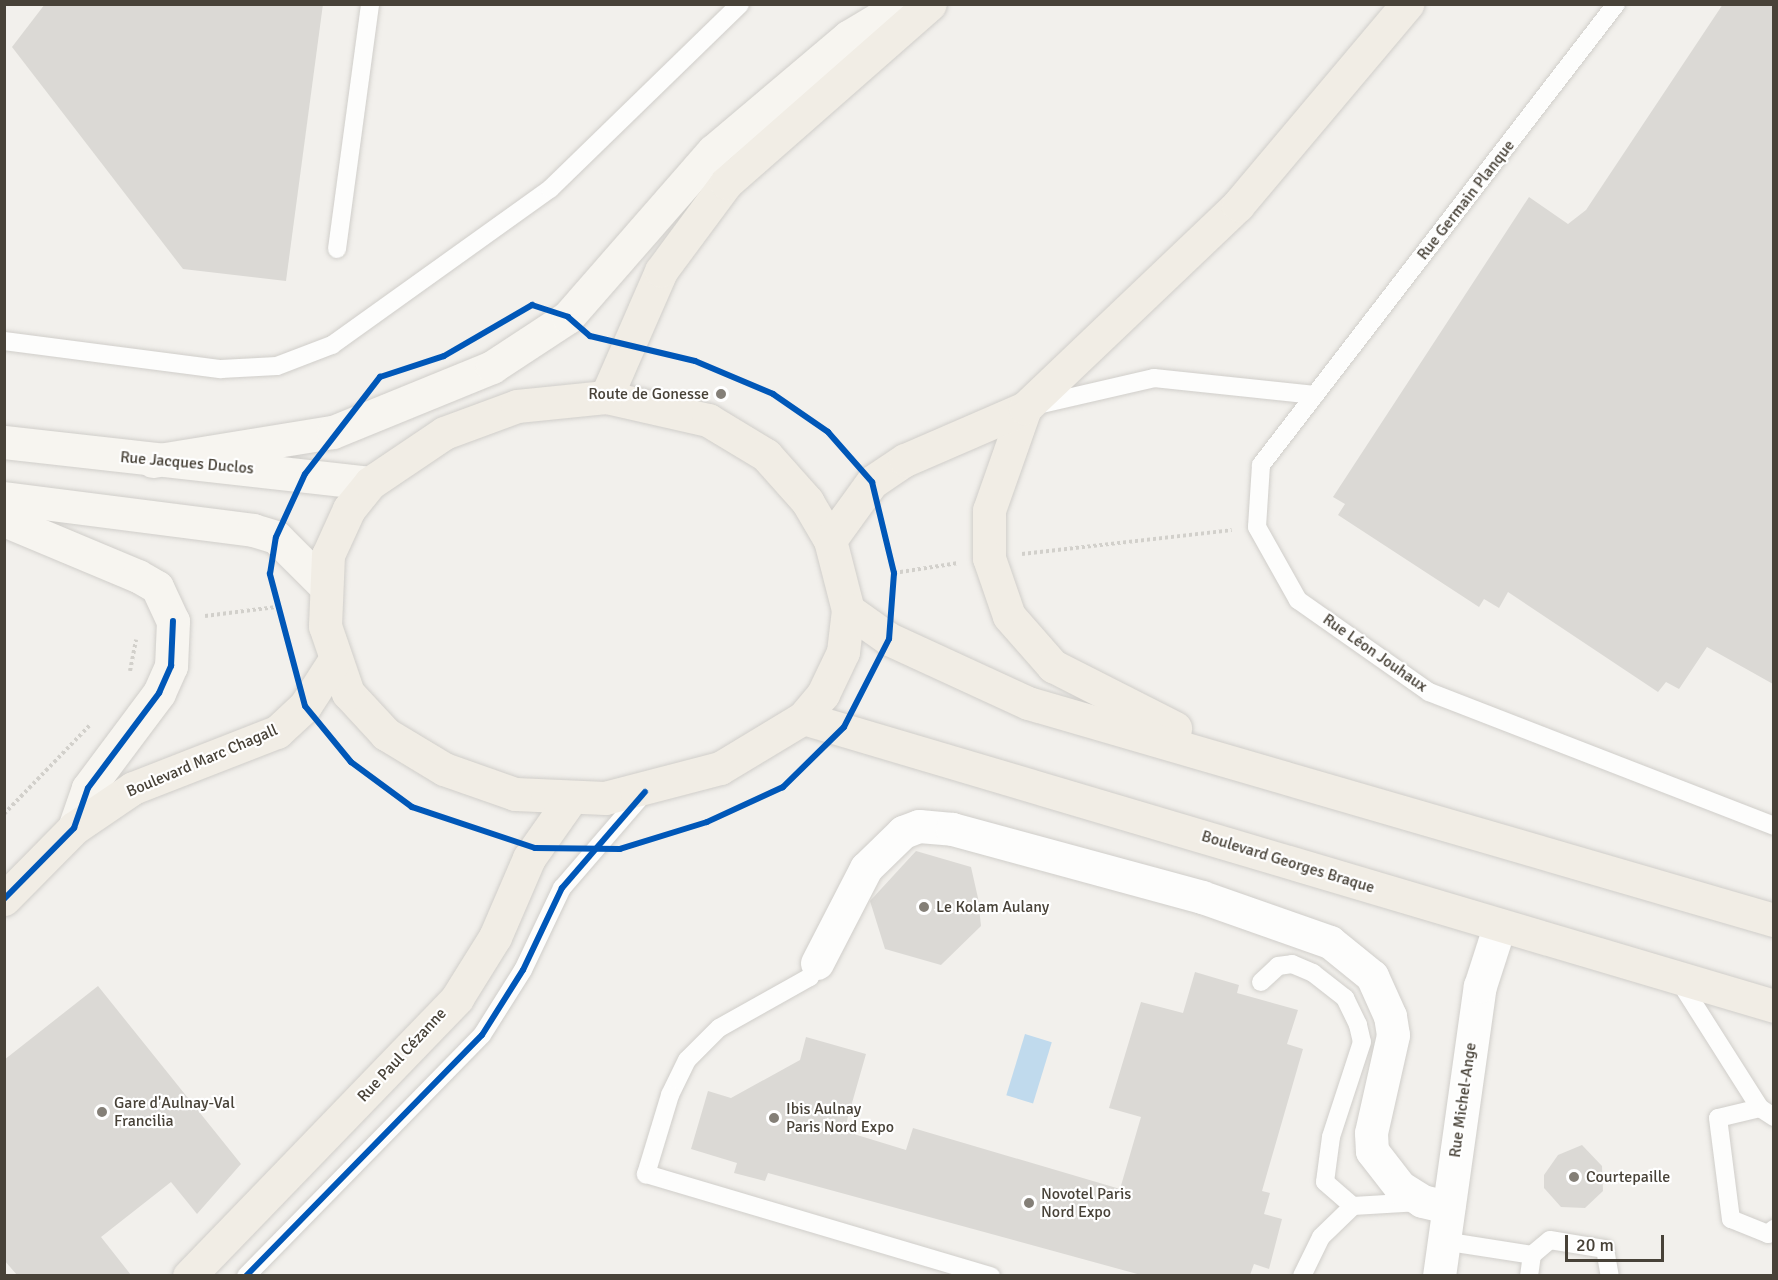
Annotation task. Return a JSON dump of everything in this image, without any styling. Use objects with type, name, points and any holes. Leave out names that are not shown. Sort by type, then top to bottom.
[{"type":"main road","points":[[153,461],[333,432],[492,367],[568,317],[712,151],[848,37],[903,4]]},
{"type":"main road","points":[[606,397],[660,271],[726,183],[930,4]]},
{"type":"main road","points":[[830,540],[872,482],[905,460],[1025,408],[1238,205],[1407,4]]},
{"type":"main road","points":[[606,397],[708,420],[766,455],[807,501],[830,540],[848,610],[843,652],[823,694],[803,718],[720,768],[645,792],[569,801],[515,794],[444,769],[386,734],[348,693],[334,661],[323,584],[328,555],[349,509],[370,483],[444,433],[506,410],[606,397]]},
{"type":"main road","points":[[1025,408],[989,510],[988,558],[1009,616],[1053,666],[1233,758]]},
{"type":"main road","name":"Rue Jacques Duclos","points":[[4,442],[153,461],[370,483]]},
{"type":"main road","points":[[4,498],[253,530],[276,537],[323,584]]},
{"type":"main road","points":[[4,520],[148,581],[157,587],[173,621],[171,666],[159,693],[88,788],[74,828]]},
{"type":"main road","points":[[848,610],[889,639],[1028,703],[1233,758],[1773,920]]},
{"type":"main road","name":"Boulevard Marc Chagall","points":[[4,899],[74,828],[133,788],[277,732],[305,706],[334,661]]},
{"type":"main road","name":"Boulevard Georges Braque","points":[[803,718],[1499,927],[1773,1006]]},
{"type":"main road","name":"Rue Paul Cézanne","points":[[189,1275],[456,998],[495,938],[529,858],[569,801]]},
{"type":"street","points":[[817,963],[866,868],[903,832],[919,826],[952,829],[1202,897],[1330,942],[1354,958],[1384,995],[1393,1035],[1371,1133],[1372,1151],[1400,1188],[1435,1204]]},
{"type":"street","name":"Rue Michel-Ange","points":[[1439,1275],[1443,1241],[1435,1204],[1480,986],[1499,927]]},
{"type":"lane","points":[[337,249],[370,4]]},
{"type":"lane","points":[[4,341],[221,369],[277,366],[332,345],[550,189],[740,4]]},
{"type":"lane","name":"Rue Germain Planque","points":[[1315,395],[1616,4]]},
{"type":"lane","points":[[1025,408],[1154,378],[1315,395]]},
{"type":"lane","points":[[1257,527],[1261,465],[1315,395]]},
{"type":"lane","name":"Rue Léon Jouhaux","points":[[1257,527],[1298,600],[1429,692],[1773,825]]},
{"type":"lane","points":[[246,1275],[482,1035],[524,970],[562,888],[645,792]]},
{"type":"lane","points":[[817,963],[810,977],[719,1028],[687,1060],[670,1095],[646,1174],[991,1275]]},
{"type":"lane","points":[[1261,982],[1278,966],[1292,964],[1313,973],[1345,998],[1358,1025],[1362,1042],[1330,1137],[1324,1182],[1353,1206],[1435,1204]]},
{"type":"lane","points":[[1677,977],[1767,1113],[1718,1118],[1731,1219],[1768,1234],[1773,1229]]},
{"type":"lane","points":[[1302,1275],[1321,1237],[1353,1206]]},
{"type":"lane","points":[[1529,1275],[1532,1255],[1550,1240],[1605,1250],[1610,1275]]},
{"type":"lane","points":[[1443,1241],[1532,1255]]},
{"type":"path","points":[[894,573],[988,558],[1257,527]]},
{"type":"path","points":[[129,676],[138,634],[173,621],[276,607]]},
{"type":"path","points":[[4,814],[94,721]]},
{"type":"water","points":[[1025,1034],[1052,1042],[1033,1103],[1006,1095]]},
{"type":"building","points":[[45,4],[323,4],[286,281],[183,269],[12,47]]},
{"type":"building","points":[[1723,4],[1773,4],[1773,684],[1707,647],[1679,689],[1666,682],[1658,692],[1508,592],[1499,608],[1484,599],[1479,607],[1338,515],[1345,504],[1333,497],[1529,197],[1568,224],[1586,210]]},
{"type":"building","name":"Le Kolam Aulany","points":[[916,851],[971,867],[978,898],[981,926],[941,965],[885,949],[870,901]]},
{"type":"building","points":[[1195,972],[1239,985],[1237,993],[1298,1010],[1287,1044],[1303,1049],[1262,1191],[1270,1193],[1264,1214],[1282,1219],[1269,1269],[1254,1264],[1250,1275],[1141,1275],[768,1173],[765,1181],[734,1173],[737,1163],[691,1149],[708,1091],[731,1098],[800,1060],[806,1037],[866,1054],[844,1131],[906,1150],[913,1128],[1120,1189],[1141,1117],[1109,1108],[1141,1002],[1183,1013]]},
{"type":"building","name":"Gare d'Aulnay-Val Francilia","points":[[98,986],[241,1164],[197,1214],[171,1182],[101,1237],[131,1275],[17,1275],[4,1260],[4,1060]]},
{"type":"building","name":"Courtepaille","points":[[1582,1145],[1602,1166],[1603,1191],[1585,1208],[1561,1207],[1544,1188],[1544,1175],[1558,1155]]},
{"type":"cycle path","points":[[532,305],[568,317],[590,336],[695,361],[773,394],[828,432],[872,482],[894,573],[889,639],[844,727],[783,787],[707,822],[620,849],[535,848],[412,807],[351,762],[305,706],[270,574],[276,537],[305,474],[380,377],[444,356],[532,305]]},
{"type":"cycle path","points":[[4,899],[74,828],[88,788],[159,693],[171,666],[173,621]]},
{"type":"cycle path","points":[[246,1276],[482,1035],[523,970],[562,888],[645,792]]},
{"type":"place","name":"Route de Gonesse","points":[[721,394]]},
{"type":"place","name":"Le Kolam Aulany","points":[[924,907]]},
{"type":"place","name":"Gare d'Aulnay-Val Francilia","points":[[102,1112]]},
{"type":"place","name":"Ibis Aulnay Paris Nord Expo","points":[[774,1118]]},
{"type":"place","name":"Courtepaille","points":[[1574,1177]]},
{"type":"place","name":"Novotel Paris Nord Expo","points":[[1029,1203]]}]
